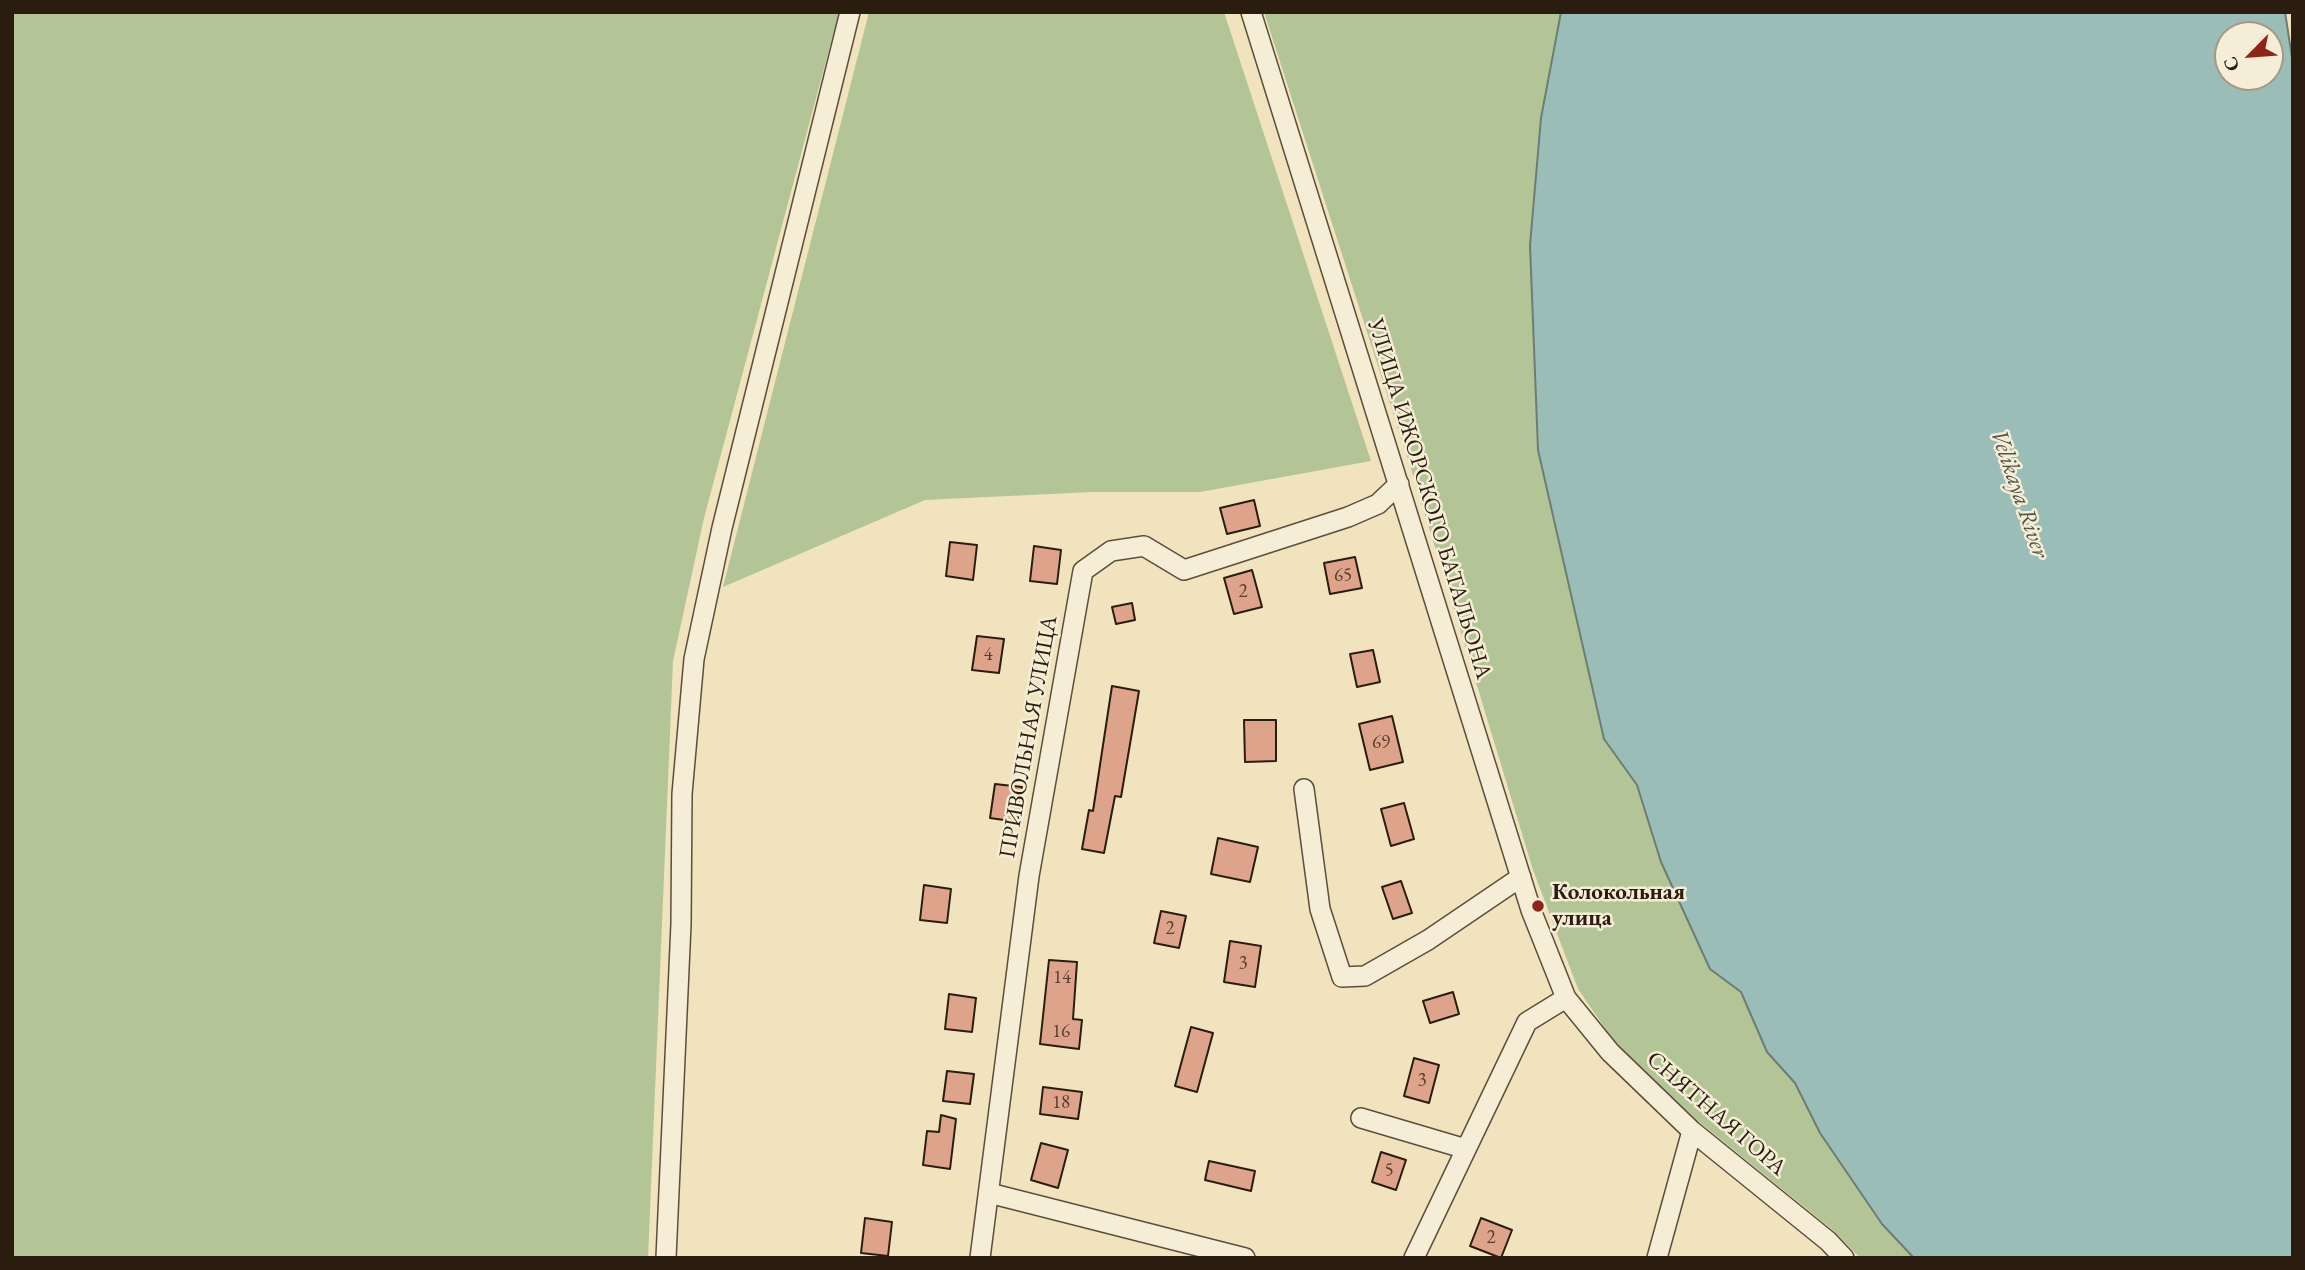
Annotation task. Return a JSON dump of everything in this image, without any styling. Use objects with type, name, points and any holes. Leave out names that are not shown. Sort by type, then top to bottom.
[{"type":"street","points":[[666,1258],[681,924],[682,794],[694,659],[722,528],[850,12]]},
{"type":"street","name":"УЛИЦА ИЖОРСКОГО БАТАЛЬОНА","points":[[1251,12],[1521,877],[1566,998]]},
{"type":"street","name":"ПРИВОЛЬНАЯ УЛИЦА","points":[[980,1258],[1029,876],[1083,571],[1111,551],[1144,546],[1184,570],[1348,517],[1378,504],[1399,484]]},
{"type":"street","points":[[1304,789],[1320,909],[1342,977],[1365,976],[1428,940],[1521,877]]},
{"type":"street","points":[[1414,1258],[1527,1022],[1566,998]]},
{"type":"street","name":"СНЯТНАЯ ГОРА","points":[[1566,998],[1610,1052],[1692,1131],[1828,1241],[1843,1258]]},
{"type":"street","points":[[1361,1118],[1466,1149]]},
{"type":"street","points":[[1657,1258],[1692,1131]]},
{"type":"street","points":[[989,1193],[1245,1258]]},
{"type":"green space","points":[[12,12],[839,12],[704,518],[673,661],[648,1258],[12,1258]]},
{"type":"green space","points":[[869,12],[1224,12],[1371,461],[1200,492],[1092,492],[925,500],[723,587]]},
{"type":"green space","points":[[1264,12],[1561,12],[1541,118],[1530,245],[1538,450],[1604,739],[1637,785],[1661,862],[1710,969],[1741,992],[1767,1052],[1795,1083],[1820,1133],[1882,1224],[1914,1258],[1860,1258],[1834,1231],[1698,1121],[1617,1046],[1578,989],[1533,870],[1414,478]]},
{"type":"water","name":"Velikaya River","points":[[1561,12],[2285,12],[2293,64],[2293,1258],[1914,1258],[1882,1224],[1820,1133],[1795,1083],[1767,1052],[1741,992],[1710,969],[1661,862],[1637,785],[1604,739],[1538,450],[1530,245],[1541,118]]},
{"type":"building","points":[[1254,500],[1260,526],[1227,534],[1220,508]]},
{"type":"building","points":[[950,542],[977,545],[973,580],[946,576]]},
{"type":"building","points":[[1034,546],[1061,550],[1057,584],[1030,581]]},
{"type":"building","points":[[1355,557],[1362,588],[1330,594],[1324,563]]},
{"type":"building","points":[[1252,570],[1262,607],[1234,614],[1224,578]]},
{"type":"building","points":[[1132,603],[1135,620],[1116,624],[1112,607]]},
{"type":"building","points":[[977,636],[1004,639],[999,673],[972,670]]},
{"type":"building","points":[[1373,650],[1380,682],[1357,687],[1350,654]]},
{"type":"building","points":[[1112,686],[1139,691],[1121,797],[1115,796],[1104,853],[1082,849],[1089,810],[1093,811]]},
{"type":"building","points":[[1392,716],[1403,762],[1370,770],[1359,724]]},
{"type":"building","points":[[1244,720],[1276,720],[1276,761],[1245,762]]},
{"type":"building","points":[[995,784],[1022,787],[1018,822],[990,818]]},
{"type":"building","points":[[1404,803],[1414,839],[1391,846],[1381,809]]},
{"type":"building","points":[[1218,838],[1258,847],[1250,882],[1211,874]]},
{"type":"building","points":[[1401,881],[1412,913],[1393,919],[1382,887]]},
{"type":"building","points":[[924,885],[951,889],[947,923],[920,920]]},
{"type":"building","points":[[1161,911],[1186,916],[1179,948],[1154,943]]},
{"type":"building","points":[[1230,941],[1261,946],[1255,987],[1224,982]]},
{"type":"building","points":[[1049,960],[1077,962],[1073,1019],[1082,1020],[1079,1049],[1040,1044]]},
{"type":"building","points":[[1453,992],[1459,1014],[1430,1023],[1423,1001]]},
{"type":"building","points":[[949,994],[976,998],[972,1032],[945,1029]]},
{"type":"building","points":[[1191,1027],[1213,1033],[1197,1092],[1175,1086]]},
{"type":"building","points":[[1414,1058],[1439,1065],[1429,1103],[1404,1096]]},
{"type":"building","points":[[947,1071],[974,1074],[970,1104],[943,1101]]},
{"type":"building","points":[[1043,1087],[1082,1092],[1078,1119],[1040,1114]]},
{"type":"building","points":[[941,1115],[956,1119],[950,1169],[923,1165],[927,1131],[939,1132]]},
{"type":"building","points":[[1041,1143],[1068,1150],[1058,1188],[1031,1180]]},
{"type":"building","points":[[1381,1152],[1406,1160],[1396,1190],[1372,1182]]},
{"type":"building","points":[[1209,1161],[1255,1171],[1251,1191],[1205,1180]]},
{"type":"building","points":[[865,1218],[892,1222],[888,1256],[861,1253]]},
{"type":"building","points":[[1481,1218],[1512,1230],[1501,1258],[1470,1246]]},
{"type":"place","name":"Колокольная улица","points":[[1538,906]]}]
